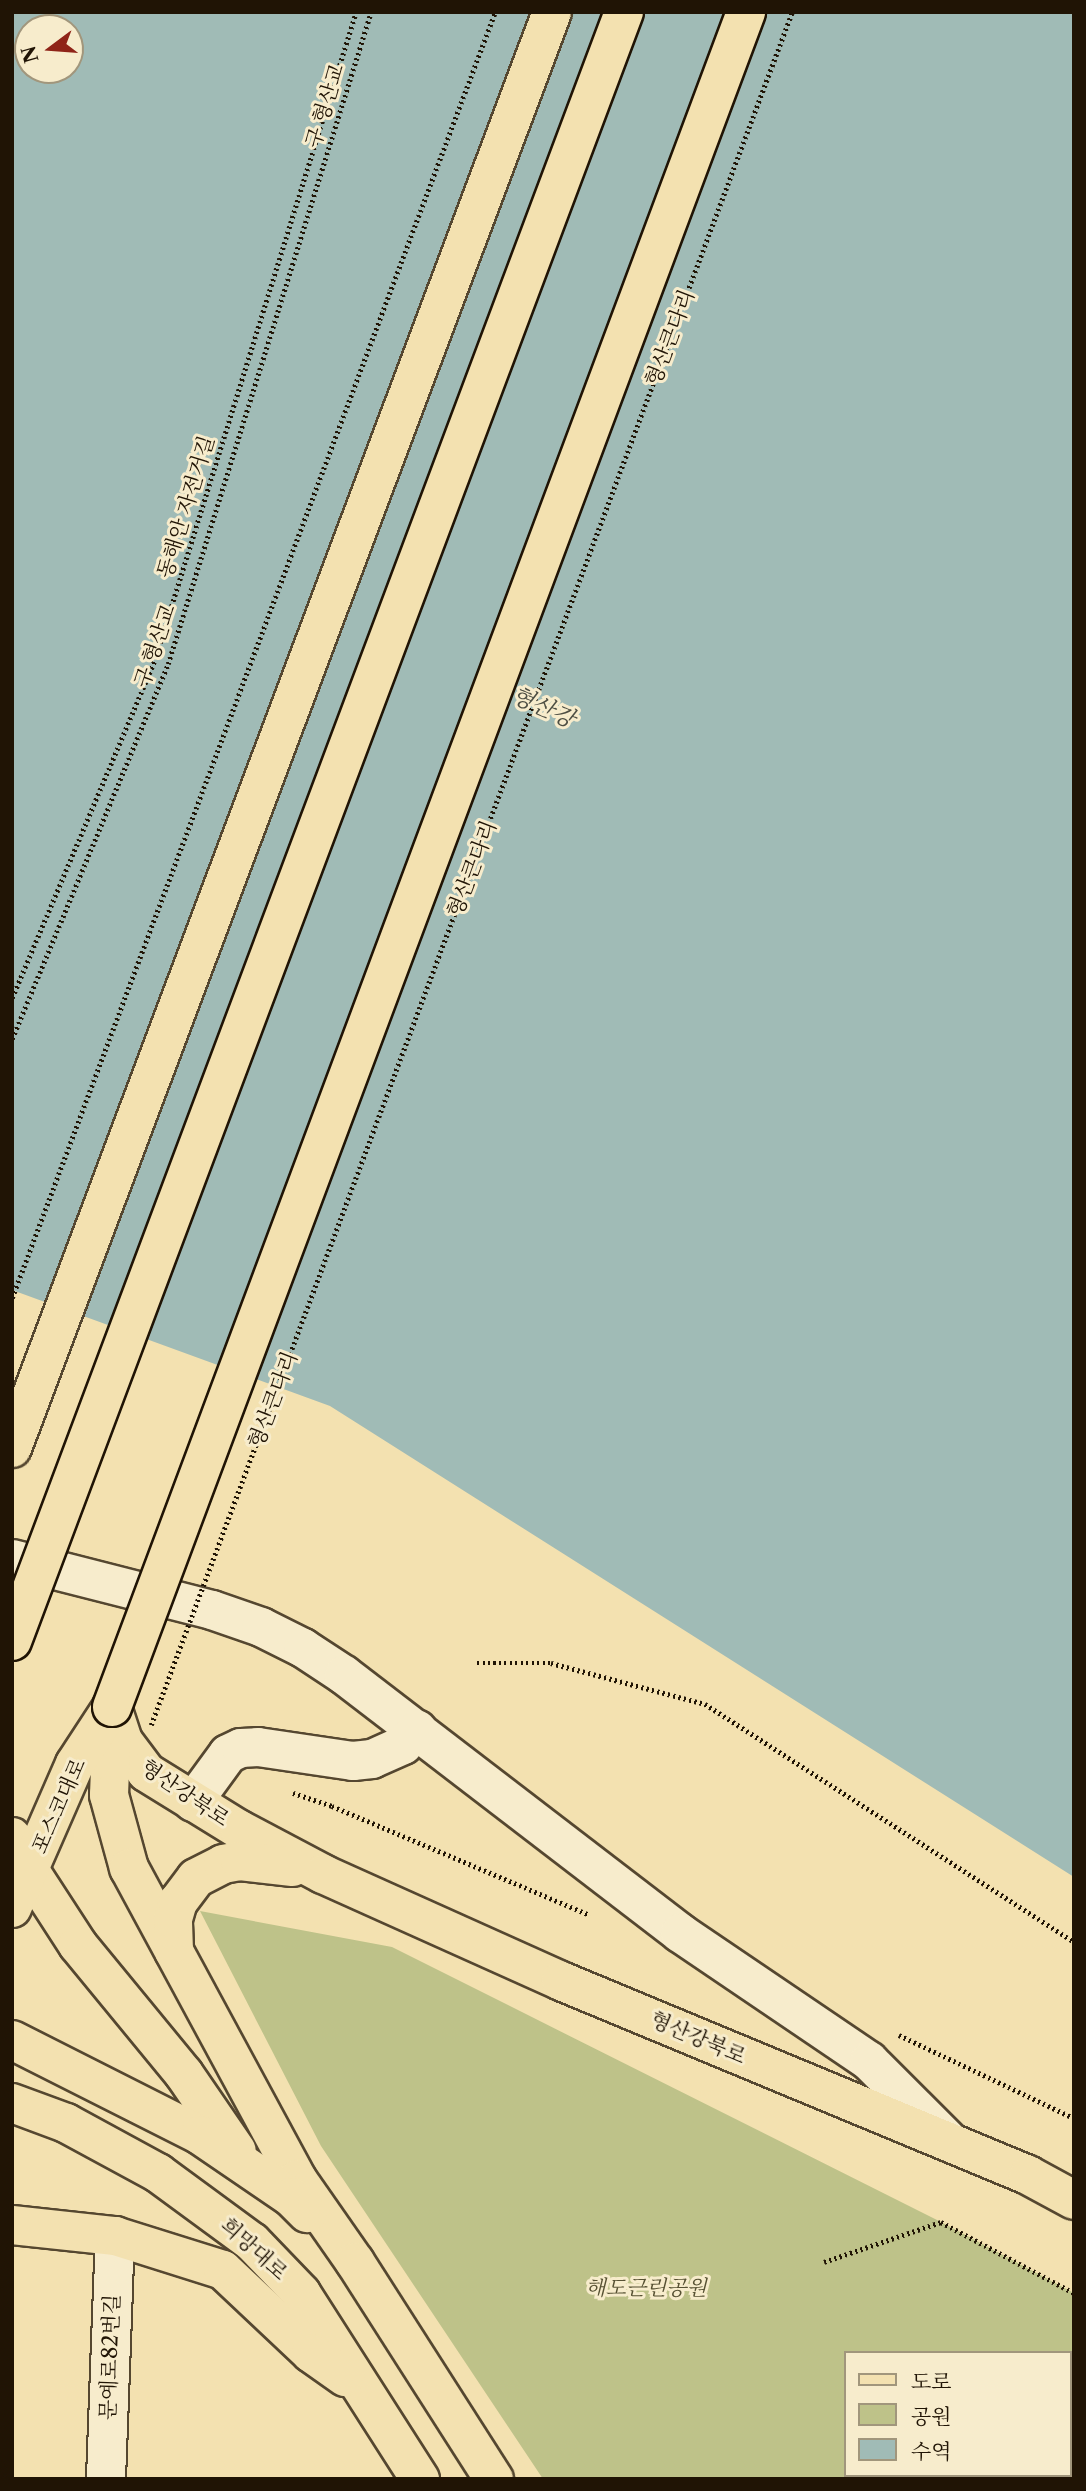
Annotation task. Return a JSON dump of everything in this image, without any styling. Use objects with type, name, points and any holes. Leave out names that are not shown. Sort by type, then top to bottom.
[{"type":"main road","points":[[12,1448],[552,12]]},
{"type":"main road","points":[[12,1641],[624,12]]},
{"type":"main road","name":"형산큰다리","points":[[112,1707],[746,12]]},
{"type":"main road","points":[[112,1707],[108,1795],[129,1868],[297,2179],[355,2262],[494,2479]]},
{"type":"main road","name":"형산강북로","points":[[112,1707],[117,1727],[132,1757],[146,1772],[193,1802],[323,1874],[561,1981],[1028,2175],[1074,2200]]},
{"type":"main road","name":"포스코대로","points":[[19,1894],[75,1765],[112,1707]]},
{"type":"main road","points":[[12,1837],[19,1894],[78,1945],[184,2074],[251,2170]]},
{"type":"main road","name":"형산강북로","points":[[174,1951],[173,1919],[178,1902],[184,1890],[209,1870],[240,1861],[259,1861],[323,1874]]},
{"type":"main road","points":[[12,2040],[200,2135],[291,2197],[355,2262]]},
{"type":"main road","name":"희망대로","points":[[12,2103],[66,2123],[158,2173],[251,2242],[301,2293],[420,2479]]},
{"type":"main road","points":[[12,2225],[115,2236],[223,2270],[311,2353],[362,2388]]},
{"type":"street","points":[[12,1559],[212,1610],[261,1627],[324,1661],[680,1933],[869,2061],[950,2143]]},
{"type":"street","points":[[193,1802],[228,1755],[241,1748],[258,1747],[354,1760],[372,1759],[403,1745],[416,1730]]},
{"type":"street","name":"문예로82번길","points":[[106,2479],[115,2236]]},
{"type":"path","name":"동해안 자전거길","points":[[12,998],[155,659],[356,12]]},
{"type":"path","name":"구 형산교","points":[[12,1039],[168,664],[371,12]]},
{"type":"path","points":[[12,1298],[495,12]]},
{"type":"path","name":"형산큰다리","points":[[152,1733],[151,1725],[792,12]]},
{"type":"path","points":[[477,1663],[551,1663],[705,1704],[1074,1942]]},
{"type":"path","points":[[282,1789],[332,1806],[598,1918]]},
{"type":"path","points":[[824,2262],[941,2222],[1074,2293]]},
{"type":"green space","name":"해도근린공원","points":[[200,1911],[392,1947],[941,2222],[1074,2293],[1074,2479],[543,2479],[321,2146]]},
{"type":"water","name":"형산강","points":[[12,12],[1074,12],[1074,1877],[330,1406],[12,1290]]}]
